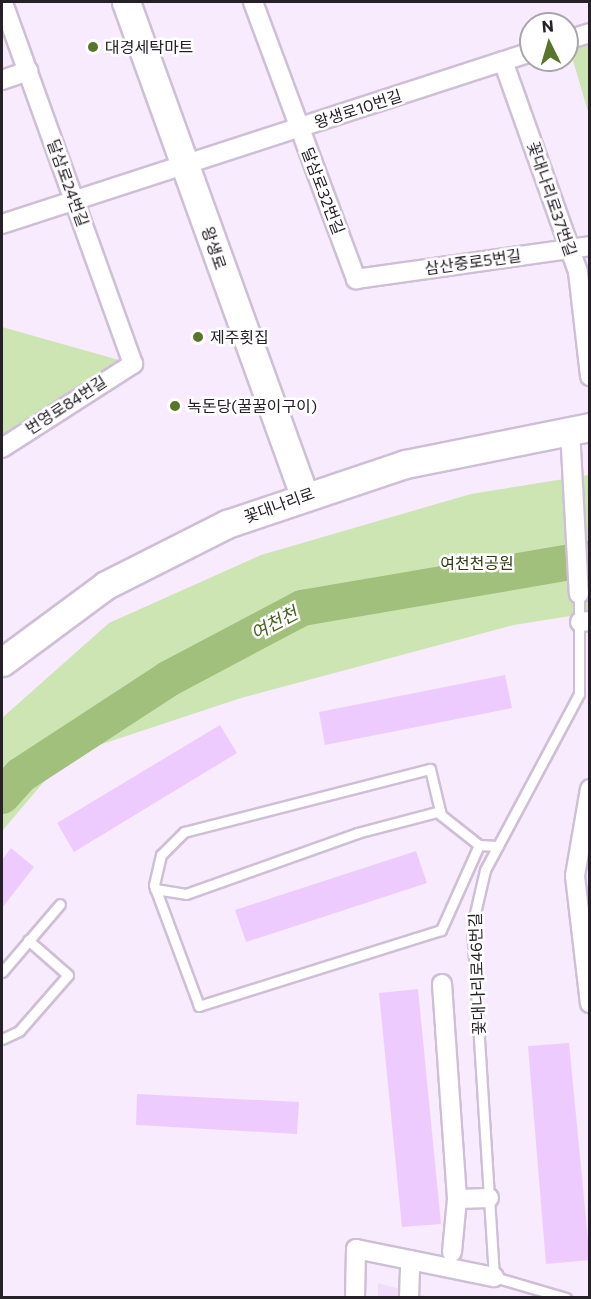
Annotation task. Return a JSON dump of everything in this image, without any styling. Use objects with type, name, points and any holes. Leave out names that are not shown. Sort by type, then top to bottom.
[{"type":"main road","name":"왕생로","points":[[126,2],[304,495]]},
{"type":"main road","name":"꽃대나리로","points":[[4,656],[53,620],[166,552],[304,495],[405,464],[580,429]]},
{"type":"street","name":"달삼로24번길","points":[[3,2],[133,364]]},
{"type":"street","name":"달삼로32번길","points":[[253,2],[356,279]]},
{"type":"street","name":"왕생로10번길","points":[[2,224],[519,56]]},
{"type":"street","name":"꽃대나리로37번길","points":[[503,61],[567,250],[578,272],[590,376]]},
{"type":"street","points":[[2,80],[28,71]]},
{"type":"street","name":"삼산중로5번길","points":[[356,279],[590,246]]},
{"type":"street","name":"번영로84번길","points":[[2,448],[133,364]]},
{"type":"street","points":[[579,594],[573,476],[580,429]]},
{"type":"street","points":[[590,789],[583,863],[590,1003]]},
{"type":"street","points":[[442,984],[457,1199],[452,1252]]},
{"type":"street","points":[[457,1199],[489,1198]]},
{"type":"street","points":[[355,1298],[356,1249],[494,1277]]},
{"type":"street","points":[[409,1298],[410,1260]]},
{"type":"lane","name":"꽃대나리로46번길","points":[[494,1277],[472,926],[474,900],[498,846],[579,694],[585,622],[579,594]]},
{"type":"lane","points":[[479,845],[441,930],[199,1006],[155,889],[161,855],[183,832],[430,769],[440,811],[479,845],[498,846]]},
{"type":"lane","points":[[155,889],[186,894],[357,833],[440,811]]},
{"type":"lane","points":[[2,972],[60,904]]},
{"type":"lane","points":[[2,1039],[19,1031],[68,975],[28,940]]},
{"type":"lane","points":[[494,1277],[566,1298]]},
{"type":"shaded area","points":[[378,1283],[429,1297],[378,1298]]},
{"type":"green space","points":[[589,33],[589,115],[576,72],[579,72],[579,36]]},
{"type":"green space","points":[[2,327],[133,364],[2,451]]},
{"type":"green space","name":"여천천공원","points":[[589,475],[589,613],[514,625],[241,698],[66,756],[2,831],[2,718],[109,623],[261,555],[471,494]]},
{"type":"building","points":[[505,675],[512,708],[325,745],[319,712]]},
{"type":"building","points":[[220,725],[237,753],[74,852],[57,823]]},
{"type":"building","points":[[11,848],[34,867],[2,908],[2,860]]},
{"type":"building","points":[[416,851],[427,883],[246,942],[235,910]]},
{"type":"building","points":[[418,989],[441,1224],[402,1227],[379,993]]},
{"type":"building","points":[[569,1043],[590,1260],[546,1264],[528,1046]]},
{"type":"building","points":[[137,1094],[299,1102],[297,1134],[136,1125]]},
{"type":"waterway","name":"여천천","points":[[2,796],[21,775],[168,679],[302,608],[590,559]]},
{"type":"place","name":"대경세탁마트","points":[[93,47]]},
{"type":"place","name":"제주횟집","points":[[198,337]]},
{"type":"place","name":"녹돈당(꿀꿀이구이)","points":[[175,406]]}]
